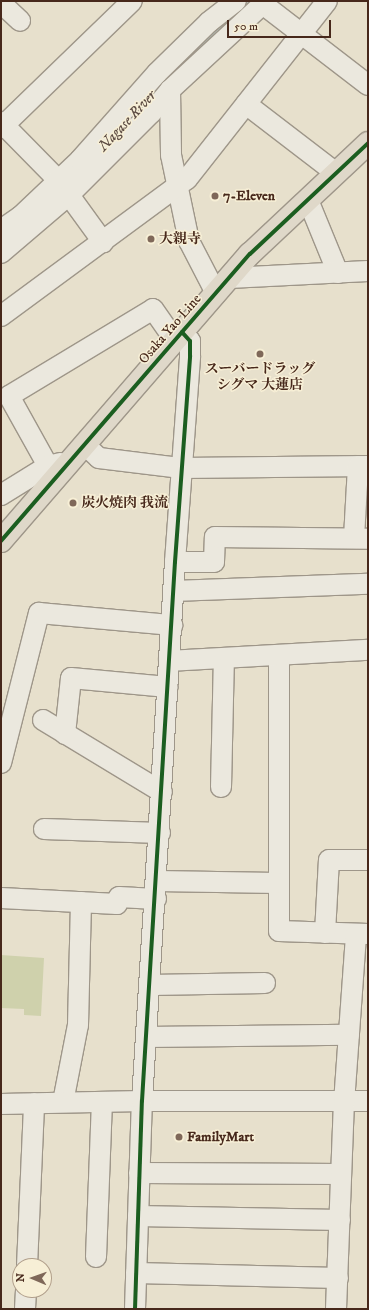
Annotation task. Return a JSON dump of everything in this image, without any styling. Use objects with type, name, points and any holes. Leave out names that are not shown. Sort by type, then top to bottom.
[{"type":"main road","name":"Osaka Yao Line","points":[[1,541],[250,254],[368,143]]},
{"type":"street","points":[[103,242],[64,188],[2,125],[132,1]]},
{"type":"street","points":[[1,230],[64,188],[80,160],[157,73],[209,22],[236,1]]},
{"type":"street","points":[[1,316],[187,179],[327,1]]},
{"type":"street","points":[[1,3],[20,21]]},
{"type":"street","points":[[1,253],[64,188],[151,113],[170,90],[265,3],[301,34],[368,85]]},
{"type":"street","points":[[170,90],[171,154],[189,241],[223,285],[368,271]]},
{"type":"street","points":[[246,104],[336,173]]},
{"type":"street","points":[[308,200],[338,273]]},
{"type":"street","points":[[48,466],[9,396],[153,309],[178,336],[190,341],[173,591],[160,833],[142,1101],[135,1309]]},
{"type":"street","points":[[1,495],[48,466],[78,452],[99,458],[181,468],[363,466],[361,538],[215,537],[214,562],[175,562]]},
{"type":"street","points":[[173,591],[368,584]]},
{"type":"street","points":[[1,763],[39,613],[172,625]]},
{"type":"street","points":[[169,661],[368,650]]},
{"type":"street","points":[[279,656],[277,883],[279,931],[362,934],[349,1035],[344,1103],[336,1309]]},
{"type":"street","points":[[221,787],[224,659]]},
{"type":"street","points":[[65,734],[70,678],[168,687]]},
{"type":"street","points":[[43,720],[162,792]]},
{"type":"street","points":[[44,829],[160,833]]},
{"type":"street","points":[[325,933],[329,860],[368,860]]},
{"type":"street","points":[[1,898],[117,904],[119,897],[156,890],[277,883]]},
{"type":"street","points":[[63,1102],[78,1025],[81,902]]},
{"type":"street","points":[[150,985],[265,983]]},
{"type":"street","points":[[146,1037],[349,1035]]},
{"type":"street","points":[[1,1104],[142,1101],[368,1102]]},
{"type":"street","points":[[96,1257],[102,1102]]},
{"type":"street","points":[[27,1258],[34,1103]]},
{"type":"street","points":[[140,1173],[341,1174]]},
{"type":"street","points":[[138,1216],[340,1220]]},
{"type":"street","points":[[136,1273],[338,1278]]},
{"type":"street","points":[[25,1309],[26,1298]]},
{"type":"green space","points":[[1,955],[44,958],[41,1016],[24,1015],[24,1009],[1,1008]]},
{"type":"waterway","name":"Nagase River","points":[[110,140],[183,62],[252,1]]},
{"type":"cycle path","points":[[1,541],[250,254],[368,143]]},
{"type":"cycle path","points":[[135,1309],[142,1101],[175,562],[190,356],[190,341],[182,332]]},
{"type":"place","name":"7-Eleven","points":[[215,196]]},
{"type":"place","name":"大親寺","points":[[151,239]]},
{"type":"place","name":"スーバードラッグ シグマ 大蓮店","points":[[260,354]]},
{"type":"place","name":"炭火焼肉 我流","points":[[73,503]]},
{"type":"place","name":"FamilyMart","points":[[179,1137]]}]
